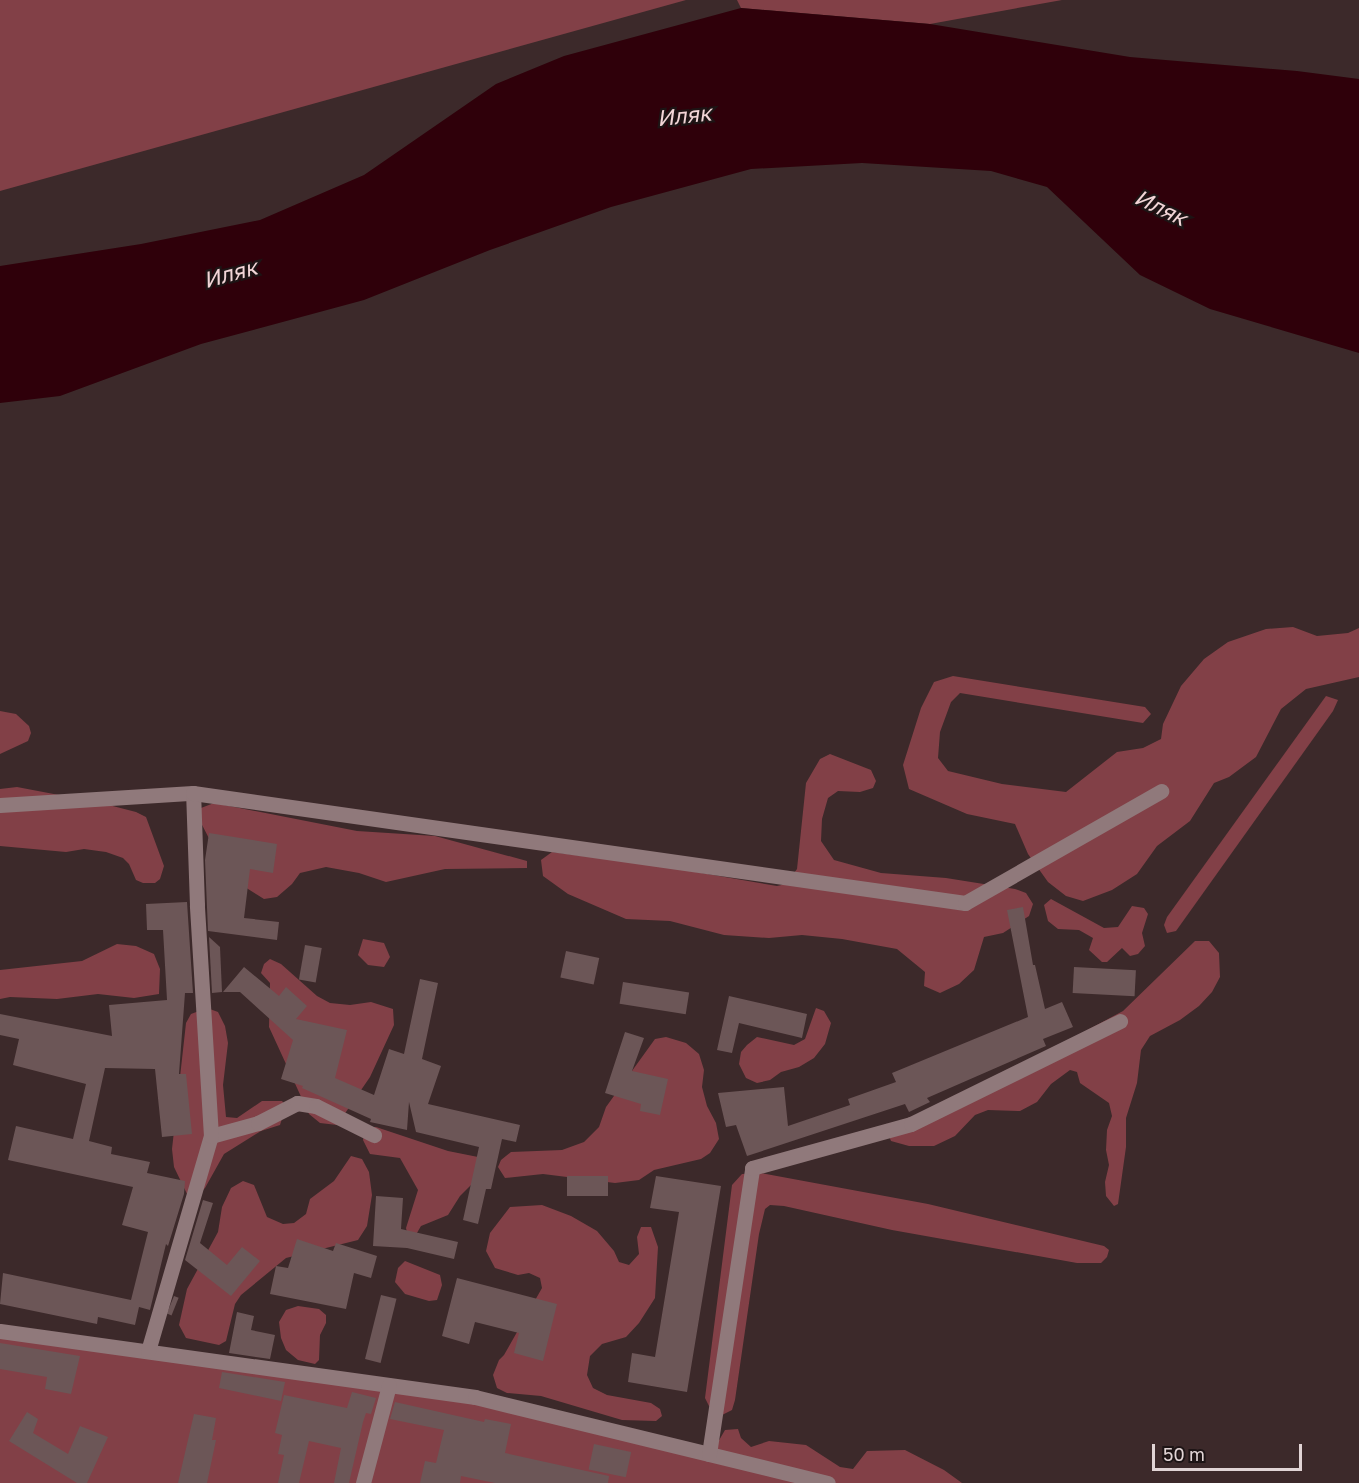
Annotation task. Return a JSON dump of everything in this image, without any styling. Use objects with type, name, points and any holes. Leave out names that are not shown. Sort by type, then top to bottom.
[{"type":"street","points":[[0,805],[193,793],[965,903],[1161,791]]},
{"type":"street","points":[[148,1351],[211,1136],[197,905],[193,793]]},
{"type":"street","points":[[709,1454],[752,1168],[911,1124],[1120,1021]]},
{"type":"street","points":[[211,1136],[258,1124],[297,1103],[316,1106],[374,1135]]},
{"type":"street","points":[[0,1331],[476,1397],[828,1483]]},
{"type":"street","points":[[363,1483],[389,1385]]},
{"type":"shaded area","points":[[0,0],[686,0],[0,191]]},
{"type":"shaded area","points":[[737,0],[1062,0],[930,24],[741,8]]},
{"type":"shaded area","points":[[1293,627],[1317,636],[1348,633],[1359,628],[1359,677],[1306,689],[1281,709],[1256,757],[1229,777],[1214,783],[1190,821],[1157,846],[1137,874],[1112,890],[1083,901],[1066,896],[1048,882],[1028,854],[1015,824],[967,814],[909,789],[903,765],[921,708],[934,682],[953,676],[1145,707],[1151,714],[1143,723],[960,693],[951,702],[940,732],[938,758],[948,771],[1002,784],[1066,792],[1117,752],[1143,748],[1161,739],[1163,724],[1181,686],[1204,659],[1228,642],[1266,629]]},
{"type":"shaded area","points":[[1326,696],[1338,700],[1333,711],[1176,931],[1167,933],[1164,925],[1167,917]]},
{"type":"shaded area","points":[[0,711],[16,714],[29,726],[31,733],[28,741],[0,754]]},
{"type":"shaded area","points":[[830,754],[871,770],[876,781],[873,788],[860,792],[838,791],[828,798],[822,819],[821,841],[834,860],[881,873],[946,878],[1015,889],[1026,893],[1033,904],[1029,916],[1003,933],[984,937],[974,970],[959,984],[940,993],[924,986],[925,972],[897,949],[842,939],[802,935],[769,938],[724,935],[670,921],[626,919],[568,894],[543,876],[541,860],[552,852],[661,866],[777,886],[786,884],[797,869],[806,783],[820,759]]},
{"type":"shaded area","points":[[17,787],[101,803],[136,812],[146,817],[164,866],[160,879],[155,883],[143,883],[136,880],[129,864],[123,858],[106,852],[84,849],[66,852],[0,846],[0,789]]},
{"type":"shaded area","points":[[214,803],[357,831],[435,836],[527,861],[527,868],[445,869],[386,882],[359,873],[326,867],[300,873],[292,884],[277,897],[264,899],[229,877],[200,821],[201,808]]},
{"type":"shaded area","points":[[1051,899],[1104,928],[1118,927],[1132,906],[1144,908],[1148,914],[1142,933],[1145,946],[1138,954],[1130,956],[1122,948],[1107,962],[1102,962],[1089,950],[1093,938],[1079,930],[1058,929],[1048,921],[1044,905]]},
{"type":"shaded area","points":[[363,939],[384,943],[390,957],[384,967],[368,965],[358,955]]},
{"type":"shaded area","points":[[1195,941],[1209,941],[1219,953],[1220,977],[1212,992],[1199,1006],[1180,1020],[1150,1036],[1141,1050],[1137,1083],[1126,1118],[1126,1147],[1118,1204],[1114,1206],[1106,1196],[1105,1182],[1109,1165],[1106,1150],[1107,1130],[1112,1116],[1109,1103],[1080,1083],[1077,1072],[1070,1070],[1051,1084],[1037,1102],[1020,1111],[988,1110],[975,1115],[955,1136],[934,1146],[909,1146],[891,1141],[889,1136],[1123,1011]]},
{"type":"shaded area","points":[[117,944],[136,946],[154,954],[160,969],[159,994],[134,998],[98,994],[57,999],[10,997],[0,999],[0,970],[82,961]]},
{"type":"shaded area","points":[[270,959],[281,964],[317,996],[330,1003],[350,1005],[371,1002],[393,1009],[394,1025],[370,1077],[337,1125],[320,1123],[309,1114],[269,1027],[270,983],[261,973],[264,964]]},
{"type":"shaded area","points":[[207,1008],[218,1012],[225,1026],[228,1043],[223,1085],[226,1117],[237,1118],[262,1101],[282,1101],[286,1106],[280,1125],[261,1131],[224,1154],[205,1188],[200,1193],[187,1194],[174,1167],[172,1149],[186,1023],[191,1014]]},
{"type":"shaded area","points":[[816,1008],[824,1011],[831,1023],[825,1044],[814,1058],[799,1067],[781,1072],[770,1080],[757,1083],[746,1078],[739,1064],[741,1052],[747,1045],[757,1037],[794,1045],[805,1039]]},
{"type":"shaded area","points":[[666,1037],[686,1043],[699,1054],[704,1070],[702,1087],[707,1106],[716,1123],[719,1139],[710,1153],[701,1159],[654,1170],[639,1180],[615,1183],[543,1174],[505,1178],[498,1167],[501,1160],[511,1152],[562,1150],[584,1142],[599,1127],[606,1107],[655,1039]]},
{"type":"shaded area","points":[[366,1127],[376,1127],[448,1151],[483,1158],[490,1166],[460,1196],[448,1215],[421,1226],[414,1238],[408,1237],[406,1228],[418,1190],[400,1158],[370,1154],[363,1140]]},
{"type":"shaded area","points":[[351,1156],[362,1159],[369,1172],[372,1195],[367,1226],[358,1240],[286,1258],[241,1295],[235,1304],[226,1341],[219,1345],[186,1338],[179,1325],[187,1289],[218,1232],[222,1207],[231,1188],[243,1181],[254,1185],[267,1217],[283,1224],[294,1223],[306,1214],[310,1199],[334,1181]]},
{"type":"shaded area","points":[[761,1173],[928,1204],[1104,1246],[1109,1250],[1107,1257],[1101,1263],[1077,1263],[892,1230],[784,1206],[770,1205],[765,1209],[759,1234],[735,1400],[732,1410],[722,1415],[709,1406],[705,1398],[732,1185],[742,1174]]},
{"type":"shaded area","points":[[542,1205],[571,1216],[597,1231],[614,1251],[619,1262],[629,1265],[639,1254],[637,1237],[641,1227],[651,1227],[658,1247],[655,1298],[639,1323],[626,1337],[602,1344],[590,1356],[587,1375],[593,1388],[607,1395],[651,1403],[660,1409],[662,1416],[656,1421],[622,1420],[541,1396],[507,1393],[497,1388],[493,1375],[499,1360],[542,1288],[540,1278],[529,1273],[518,1275],[495,1268],[486,1251],[490,1233],[510,1207]]},
{"type":"shaded area","points":[[405,1261],[440,1275],[442,1285],[437,1300],[429,1301],[405,1294],[395,1282],[398,1268]]},
{"type":"shaded area","points":[[298,1306],[319,1309],[326,1315],[326,1323],[320,1335],[319,1360],[315,1364],[298,1360],[286,1350],[281,1338],[279,1322],[286,1310]]},
{"type":"shaded area","points":[[0,1331],[475,1397],[714,1449],[725,1430],[738,1429],[741,1438],[751,1447],[769,1441],[806,1445],[840,1467],[853,1469],[867,1451],[905,1450],[944,1470],[962,1483],[0,1483]]},
{"type":"water","name":"Иляк","points":[[741,8],[930,24],[1130,57],[1297,71],[1359,79],[1359,353],[1210,309],[1140,275],[1047,187],[991,171],[862,163],[751,169],[611,207],[490,250],[364,300],[201,344],[60,396],[0,403],[0,266],[141,244],[260,220],[364,175],[496,84],[564,56]]},
{"type":"building","points":[[209,833],[277,844],[273,873],[250,869],[244,918],[279,922],[277,940],[208,931],[205,860]]},
{"type":"building","points":[[187,902],[193,993],[185,993],[179,1074],[186,1074],[192,1134],[162,1137],[155,1069],[105,1068],[89,1141],[112,1147],[111,1154],[150,1162],[147,1173],[185,1181],[184,1194],[168,1246],[166,1244],[150,1310],[139,1307],[135,1325],[98,1317],[97,1324],[0,1304],[3,1273],[131,1300],[148,1232],[122,1225],[133,1187],[8,1160],[16,1126],[73,1139],[86,1084],[13,1065],[19,1039],[0,1035],[0,1014],[112,1036],[109,1005],[167,1000],[163,930],[147,930],[146,904]]},
{"type":"building","points":[[1023,907],[1033,965],[1035,965],[1045,1009],[1062,1002],[1073,1027],[1043,1039],[1046,1046],[927,1098],[930,1102],[909,1112],[905,1104],[747,1156],[736,1125],[726,1127],[718,1093],[784,1087],[788,1126],[850,1105],[848,1099],[896,1082],[892,1073],[1028,1017],[1007,910]]},
{"type":"building","points":[[209,937],[220,947],[222,992],[212,993]]},
{"type":"building","points":[[305,945],[322,948],[316,982],[299,979]]},
{"type":"building","points":[[566,951],[599,958],[594,984],[560,977]]},
{"type":"building","points":[[244,967],[279,996],[286,987],[307,1006],[296,1019],[347,1030],[335,1078],[374,1095],[389,1049],[404,1054],[420,979],[438,983],[422,1059],[441,1066],[428,1104],[520,1125],[516,1142],[502,1139],[491,1189],[486,1189],[478,1224],[463,1220],[479,1147],[416,1132],[409,1102],[407,1130],[370,1122],[371,1119],[302,1088],[303,1086],[281,1079],[293,1040],[240,992],[223,992]]},
{"type":"building","points":[[1074,967],[1136,970],[1135,996],[1073,993]]},
{"type":"building","points":[[623,982],[689,992],[686,1014],[620,1004]]},
{"type":"building","points":[[729,996],[807,1014],[802,1038],[739,1023],[732,1053],[717,1050]]},
{"type":"building","points":[[625,1032],[644,1038],[632,1071],[668,1079],[660,1115],[640,1111],[641,1104],[605,1093]]},
{"type":"building","points":[[567,1176],[608,1176],[608,1196],[567,1196]]},
{"type":"building","points":[[656,1176],[721,1186],[687,1392],[628,1382],[632,1353],[655,1357],[679,1212],[650,1208]]},
{"type":"building","points":[[376,1196],[403,1198],[401,1229],[458,1242],[454,1259],[407,1248],[373,1246]]},
{"type":"building","points":[[203,1200],[213,1203],[200,1243],[227,1265],[242,1247],[260,1261],[231,1296],[185,1260]]},
{"type":"building","points":[[297,1239],[333,1251],[336,1243],[377,1256],[371,1278],[354,1273],[346,1309],[270,1294],[276,1266],[288,1268]]},
{"type":"building","points":[[457,1278],[557,1304],[543,1361],[514,1353],[519,1333],[475,1322],[469,1344],[442,1336]]},
{"type":"building","points":[[381,1295],[397,1299],[381,1363],[365,1359]]},
{"type":"building","points":[[174,1296],[179,1298],[172,1315],[167,1314]]},
{"type":"building","points":[[237,1312],[254,1316],[251,1330],[275,1335],[270,1359],[229,1353]]},
{"type":"building","points":[[0,1343],[80,1356],[71,1394],[45,1389],[47,1377],[0,1369]]},
{"type":"building","points":[[222,1372],[285,1382],[281,1401],[219,1388]]},
{"type":"building","points":[[352,1392],[376,1398],[371,1414],[366,1413],[363,1422],[349,1483],[334,1483],[341,1448],[309,1441],[299,1483],[278,1483],[284,1455],[278,1454],[282,1435],[275,1433],[284,1395],[347,1408]]},
{"type":"building","points":[[395,1402],[484,1422],[485,1419],[511,1424],[505,1453],[609,1476],[608,1483],[495,1483],[461,1476],[460,1483],[420,1483],[425,1461],[436,1463],[444,1430],[390,1419]]},
{"type":"building","points":[[27,1412],[38,1419],[33,1433],[68,1454],[80,1426],[108,1437],[87,1483],[77,1483],[9,1441]]},
{"type":"building","points":[[194,1414],[216,1418],[212,1440],[216,1440],[207,1483],[178,1483]]},
{"type":"building","points":[[594,1444],[631,1452],[626,1477],[589,1469]]}]
